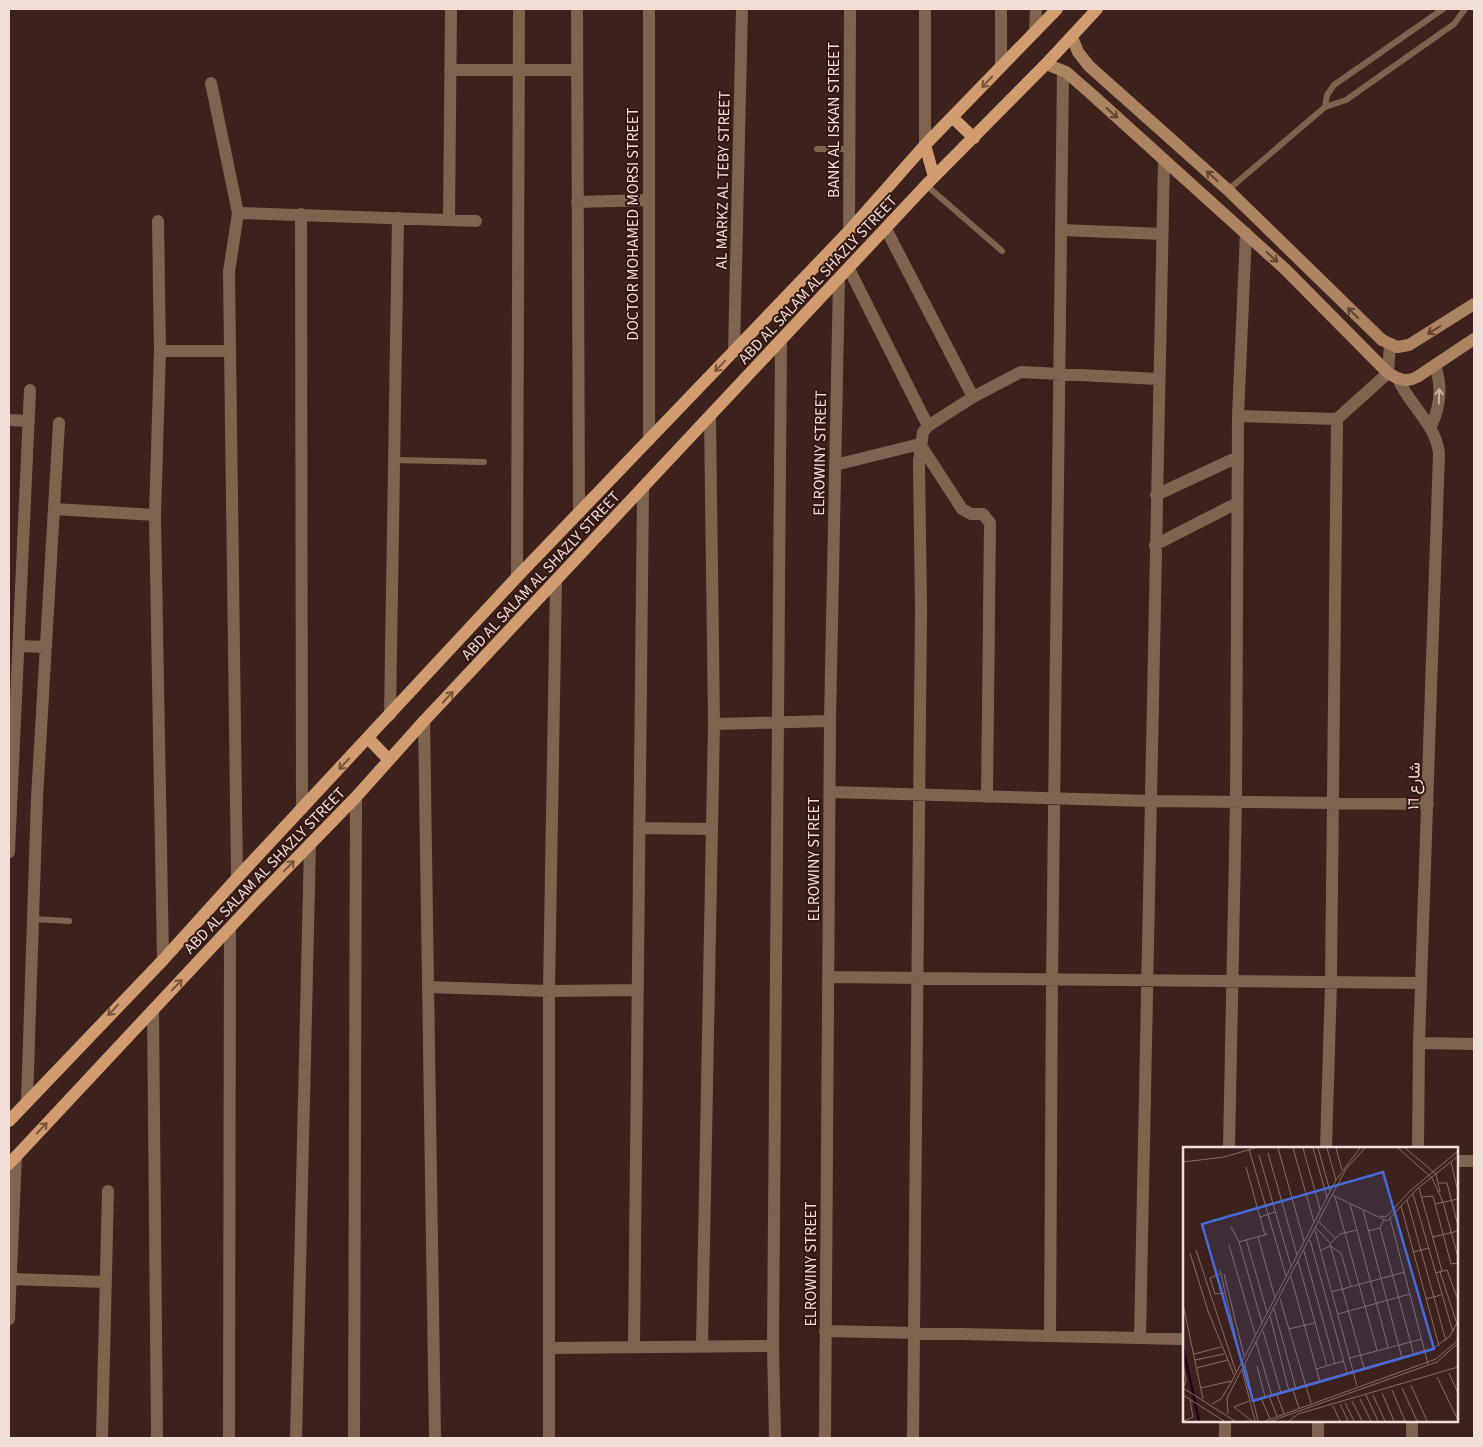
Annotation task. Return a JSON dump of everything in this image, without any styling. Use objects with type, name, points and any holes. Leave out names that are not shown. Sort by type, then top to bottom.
[{"type":"main road","name":"ABD AL SALAM AL SHAZLY STREET","points":[[9,1121],[163,960],[517,577],[734,352],[848,231],[925,145],[1057,9]]},
{"type":"main road","name":"ABD AL SALAM AL SHAZLY STREET","points":[[13,1160],[230,928],[356,797],[424,721],[930,181],[1046,64],[1097,9]]},
{"type":"main road","points":[[1072,37],[1082,58],[1101,77],[1228,190],[1377,337],[1390,345],[1409,345],[1474,304]]},
{"type":"main road","points":[[1046,64],[1064,71],[1088,91],[1246,233],[1393,376],[1413,379],[1474,340]]},
{"type":"main road","points":[[1088,91],[1101,77]]},
{"type":"main road","points":[[953,118],[974,138]]},
{"type":"main road","points":[[925,145],[930,181]]},
{"type":"main road","points":[[368,738],[389,760]]},
{"type":"street","points":[[449,220],[451,9]]},
{"type":"street","points":[[517,577],[519,9]]},
{"type":"street","points":[[577,9],[579,513]]},
{"type":"street","name":"DOCTOR MOHAMED MORSI STREET","points":[[649,9],[649,440]]},
{"type":"street","name":"AL MARKZ AL TEBY STREET","points":[[734,352],[742,9]]},
{"type":"street","name":"BANK AL ISKAN STREET","points":[[848,231],[850,9]]},
{"type":"street","points":[[925,145],[926,9]]},
{"type":"street","points":[[1001,9],[1001,67]]},
{"type":"street","points":[[1035,30],[1036,9]]},
{"type":"street","points":[[450,70],[576,70]]},
{"type":"street","points":[[1050,1336],[1054,798],[1064,71]]},
{"type":"street","points":[[211,83],[238,213],[229,272],[237,878]]},
{"type":"street","points":[[1140,1338],[1158,379],[1164,160]]},
{"type":"street","points":[[577,202],[649,200]]},
{"type":"street","points":[[238,213],[476,221]]},
{"type":"street","points":[[301,214],[302,809]]},
{"type":"street","points":[[390,715],[398,218]]},
{"type":"street","points":[[158,221],[160,351],[155,515],[163,960]]},
{"type":"street","points":[[886,229],[973,397]]},
{"type":"street","points":[[1062,230],[1162,234]]},
{"type":"street","points":[[1229,1147],[1236,800],[1238,416],[1246,233]]},
{"type":"street","points":[[849,268],[928,426]]},
{"type":"street","name":"ELROWINY STREET","points":[[824,1438],[830,721],[839,279]]},
{"type":"street","points":[[775,1438],[773,1346],[781,342]]},
{"type":"street","points":[[1238,416],[1336,419],[1393,376],[1390,345]]},
{"type":"street","points":[[160,351],[229,351]]},
{"type":"street","points":[[1431,426],[1438,412],[1439,404],[1440,384],[1435,365]]},
{"type":"street","points":[[914,1438],[920,444],[923,432],[928,426],[973,397],[1021,372],[1158,379]]},
{"type":"street","name":"شارع ١٦","points":[[1393,376],[1431,426],[1439,453],[1419,1043],[1418,1147]]},
{"type":"street","points":[[9,852],[30,390]]},
{"type":"street","points":[[702,1346],[714,724],[710,417]]},
{"type":"street","points":[[1326,1147],[1332,982],[1336,419]]},
{"type":"street","points":[[9,420],[29,421]]},
{"type":"street","points":[[27,1101],[33,919],[59,423]]},
{"type":"street","points":[[835,465],[920,444]]},
{"type":"street","points":[[920,444],[962,509],[971,514],[983,514],[990,522],[987,797]]},
{"type":"street","points":[[1156,495],[1238,457]]},
{"type":"street","points":[[634,1346],[644,488]]},
{"type":"street","points":[[1155,545],[1237,503]]},
{"type":"street","points":[[54,509],[155,515]]},
{"type":"street","points":[[9,568],[22,568]]},
{"type":"street","points":[[549,1438],[549,991],[556,582]]},
{"type":"street","points":[[19,646],[46,647]]},
{"type":"street","points":[[424,721],[435,1438]]},
{"type":"street","points":[[714,724],[830,721]]},
{"type":"street","points":[[830,792],[1150,801],[1236,800],[1428,804]]},
{"type":"street","points":[[354,1438],[356,797]]},
{"type":"street","points":[[639,828],[712,829]]},
{"type":"street","points":[[296,1438],[310,844]]},
{"type":"street","points":[[230,928],[230,1438]]},
{"type":"street","points":[[828,977],[1421,983]]},
{"type":"street","points":[[428,987],[549,991],[638,990]]},
{"type":"street","points":[[153,1010],[157,1438]]},
{"type":"street","points":[[1419,1043],[1474,1044]]},
{"type":"street","points":[[9,1319],[13,1160]]},
{"type":"street","points":[[1458,1161],[1474,1161]]},
{"type":"street","points":[[102,1438],[108,1191]]},
{"type":"street","points":[[10,1279],[106,1282]]},
{"type":"street","points":[[825,1331],[1183,1339]]},
{"type":"street","points":[[549,1348],[773,1346]]},
{"type":"street","points":[[1225,1422],[1225,1438]]},
{"type":"street","points":[[1318,1422],[1318,1438]]},
{"type":"street","points":[[1412,1422],[1412,1438]]},
{"type":"lane","points":[[1325,107],[1327,95],[1334,85],[1443,9]]},
{"type":"lane","points":[[1228,190],[1325,107],[1346,100],[1454,24],[1465,9]]},
{"type":"lane","points":[[817,148],[849,149]]},
{"type":"lane","points":[[930,181],[1002,251]]},
{"type":"lane","points":[[394,460],[484,462]]},
{"type":"lane","points":[[33,919],[69,921]]}]
